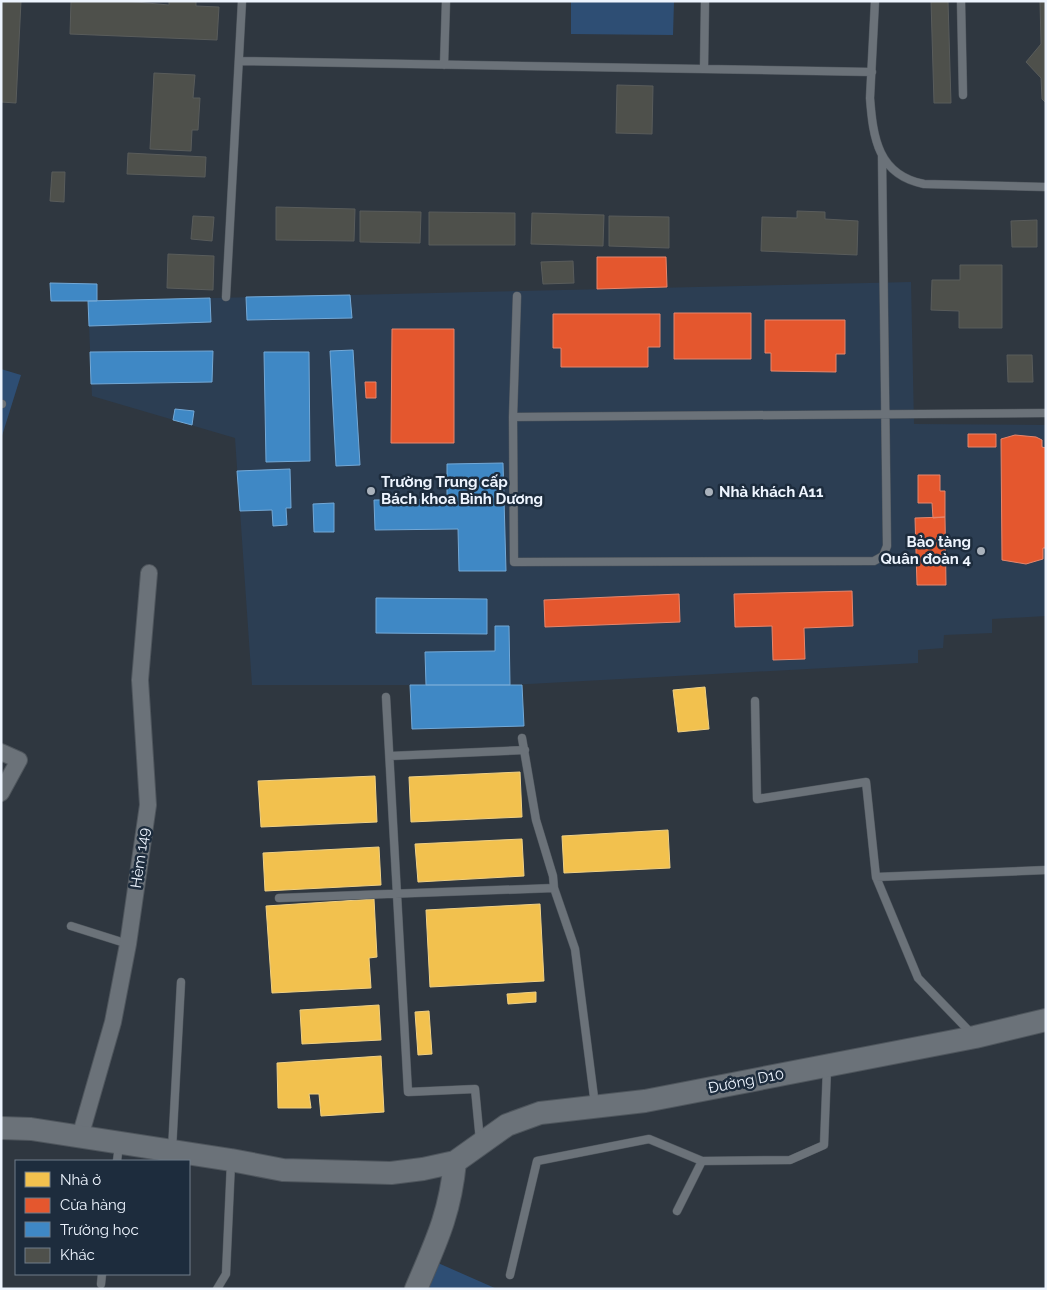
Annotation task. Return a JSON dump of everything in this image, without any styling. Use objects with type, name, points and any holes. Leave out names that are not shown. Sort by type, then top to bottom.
[{"type":"street","name":"Hẻm 149","points":[[80,1137],[113,1022],[128,944],[148,806],[140,680],[149,574]]},
{"type":"street","points":[[1,752],[18,760],[1,793]]},
{"type":"street","name":"Đường D10","points":[[455,1162],[480,1142],[507,1125],[526,1117],[645,1101],[975,1038],[1046,1020]]},
{"type":"street","points":[[1,1128],[31,1129],[80,1137],[118,1152],[231,1160],[283,1170],[367,1174],[423,1169],[455,1162],[452,1195],[446,1219],[416,1289]]},
{"type":"lane","points":[[226,297],[242,1]]},
{"type":"lane","points":[[444,65],[446,1]]},
{"type":"lane","points":[[704,70],[705,1]]},
{"type":"lane","points":[[875,1],[871,114],[882,156],[897,174],[914,182],[1046,187]]},
{"type":"lane","points":[[961,1],[963,95]]},
{"type":"lane","points":[[239,61],[872,72]]},
{"type":"lane","points":[[517,296],[512,417],[514,562],[869,562],[883,556],[888,546],[882,156]]},
{"type":"lane","points":[[512,417],[1046,414]]},
{"type":"lane","points":[[386,697],[408,1092],[475,1089],[480,1142]]},
{"type":"lane","points":[[756,701],[757,799],[866,782],[876,877],[918,978],[975,1038]]},
{"type":"lane","points":[[522,738],[529,788],[554,876],[554,888],[575,949],[595,1107]]},
{"type":"lane","points":[[390,756],[524,750]]},
{"type":"lane","points":[[876,877],[1046,870]]},
{"type":"lane","points":[[279,898],[554,888]]},
{"type":"lane","points":[[71,926],[128,944]]},
{"type":"lane","points":[[181,982],[184,1156]]},
{"type":"lane","points":[[510,1274],[537,1161],[649,1139],[702,1161],[790,1160],[824,1145],[827,1066]]},
{"type":"lane","points":[[217,1289],[226,1274],[231,1160]]},
{"type":"lane","points":[[677,1211],[702,1161]]},
{"type":"lane","points":[[101,1284],[102,1275]]},
{"type":"shaded area","points":[[571,1],[674,1],[673,35],[571,34]]},
{"type":"shaded area","name":"Nhà khách A11","points":[[911,282],[914,424],[1046,425],[1046,616],[992,619],[992,633],[944,635],[943,648],[918,650],[918,663],[510,685],[252,685],[235,438],[92,396],[88,301]]},
{"type":"shaded area","points":[[1,369],[21,375],[1,439]]},
{"type":"shaded area","points":[[438,1263],[497,1289],[427,1289]]},
{"type":"building: Nhà ở","points":[[705,687],[709,729],[678,732],[673,690]]},
{"type":"building: Nhà ở","points":[[520,772],[522,817],[411,822],[409,777]]},
{"type":"building: Nhà ở","points":[[375,776],[377,822],[261,827],[258,781]]},
{"type":"building: Nhà ở","points":[[668,830],[670,868],[564,873],[562,836]]},
{"type":"building: Nhà ở","points":[[522,839],[524,876],[418,882],[415,844]]},
{"type":"building: Nhà ở","points":[[379,847],[381,885],[265,891],[263,853]]},
{"type":"building: Nhà ở","points":[[374,899],[377,957],[369,958],[371,988],[272,993],[266,906]]},
{"type":"building: Nhà ở","points":[[540,904],[544,981],[430,987],[426,910]]},
{"type":"building: Nhà ở","points":[[536,992],[536,1002],[508,1004],[507,994]]},
{"type":"building: Nhà ở","points":[[379,1005],[381,1040],[302,1044],[300,1010]]},
{"type":"building: Nhà ở","points":[[429,1011],[432,1054],[418,1055],[415,1012]]},
{"type":"building: Nhà ở","points":[[381,1056],[384,1112],[321,1116],[319,1094],[309,1094],[311,1108],[278,1108],[277,1063]]},
{"type":"building: Cửa hàng","points":[[597,257],[666,257],[667,287],[597,289]]},
{"type":"building: Cửa hàng","points":[[674,313],[751,313],[751,359],[674,359]]},
{"type":"building: Cửa hàng","points":[[553,314],[660,314],[660,347],[648,347],[648,367],[561,367],[561,348],[553,348]]},
{"type":"building: Cửa hàng","points":[[765,320],[845,320],[845,354],[836,354],[836,372],[771,371],[771,353],[765,353]]},
{"type":"building: Cửa hàng","points":[[392,329],[454,329],[454,443],[391,443]]},
{"type":"building: Cửa hàng","points":[[365,382],[376,382],[376,398],[366,398]]},
{"type":"building: Cửa hàng","points":[[968,434],[996,434],[996,447],[968,447]]},
{"type":"building: Cửa hàng","points":[[1015,435],[1036,437],[1042,440],[1042,447],[1046,448],[1046,548],[1043,548],[1043,559],[1026,564],[1002,560],[1001,439]]},
{"type":"building: Cửa hàng","points":[[918,475],[940,475],[940,491],[945,491],[945,517],[933,518],[932,503],[918,503]]},
{"type":"building: Cửa hàng","points":[[945,517],[946,585],[917,585],[915,518]]},
{"type":"building: Cửa hàng","points":[[852,591],[853,626],[804,628],[805,659],[773,660],[772,626],[735,627],[734,594]]},
{"type":"building: Cửa hàng","points":[[679,594],[680,622],[545,627],[544,600]]},
{"type":"building: Trường học","points":[[50,283],[97,284],[97,301],[51,301]]},
{"type":"building: Trường học","points":[[350,295],[352,318],[247,320],[246,297]]},
{"type":"building: Trường học","points":[[210,298],[211,322],[89,326],[88,301]]},
{"type":"building: Trường học","points":[[353,350],[360,465],[336,466],[330,351]]},
{"type":"building: Trường học","points":[[213,351],[212,382],[91,384],[90,352]]},
{"type":"building: Trường học","points":[[264,352],[309,352],[310,461],[266,462]]},
{"type":"building: Trường học","points":[[175,409],[194,411],[192,425],[173,420]]},
{"type":"building: Trường học","points":[[503,463],[506,571],[459,571],[458,529],[375,530],[374,500],[447,499],[447,464]]},
{"type":"building: Trường học","points":[[290,469],[291,508],[286,508],[287,525],[273,526],[272,510],[240,511],[237,471]]},
{"type":"building: Trường học","points":[[334,503],[334,532],[314,532],[313,504]]},
{"type":"building: Trường học","points":[[376,598],[487,599],[487,634],[376,633]]},
{"type":"building: Trường học","points":[[495,626],[509,626],[510,685],[426,685],[425,652],[495,651]]},
{"type":"building: Trường học","points":[[410,685],[522,685],[524,726],[412,729]]},
{"type":"building: Khác","points":[[1,1],[21,1],[16,103],[1,102]]},
{"type":"building: Khác","points":[[71,1],[125,1],[169,5],[169,1],[196,1],[196,6],[219,7],[217,40],[70,34]]},
{"type":"building: Khác","points":[[931,1],[948,1],[951,103],[934,103]]},
{"type":"building: Khác","points":[[1040,1],[1046,1],[1046,103],[1042,99],[1041,78],[1026,62],[1041,44]]},
{"type":"building: Khác","points":[[154,73],[195,75],[193,98],[200,98],[198,130],[192,130],[191,151],[150,149]]},
{"type":"building: Khác","points":[[617,85],[653,86],[652,134],[616,133]]},
{"type":"building: Khác","points":[[128,153],[206,157],[205,177],[127,174]]},
{"type":"building: Khác","points":[[52,172],[65,172],[64,202],[50,201]]},
{"type":"building: Khác","points":[[276,207],[355,209],[354,241],[276,240]]},
{"type":"building: Khác","points":[[360,211],[421,212],[420,243],[360,242]]},
{"type":"building: Khác","points":[[797,211],[825,212],[825,219],[858,221],[857,255],[761,251],[762,217],[797,218]]},
{"type":"building: Khác","points":[[429,212],[515,213],[515,245],[429,245]]},
{"type":"building: Khác","points":[[532,213],[604,215],[603,246],[531,244]]},
{"type":"building: Khác","points":[[193,216],[214,217],[212,241],[191,239]]},
{"type":"building: Khác","points":[[609,216],[669,217],[669,248],[609,246]]},
{"type":"building: Khác","points":[[1037,220],[1037,247],[1012,247],[1011,221]]},
{"type":"building: Khác","points":[[168,254],[214,256],[213,290],[167,288]]},
{"type":"building: Khác","points":[[573,261],[574,283],[543,284],[541,262]]},
{"type":"building: Khác","points":[[960,265],[1002,265],[1002,328],[959,328],[959,311],[931,310],[932,280],[960,280]]},
{"type":"building: Khác","points":[[1007,355],[1032,355],[1033,382],[1008,382]]},
{"type":"place","name":"Trường Trung cấp Bách khoa Bình Dương","points":[[371,491]]},
{"type":"place","name":"Nhà khách A11","points":[[709,492]]},
{"type":"place","name":"Bảo tàng Quân đoàn 4","points":[[981,551]]}]
